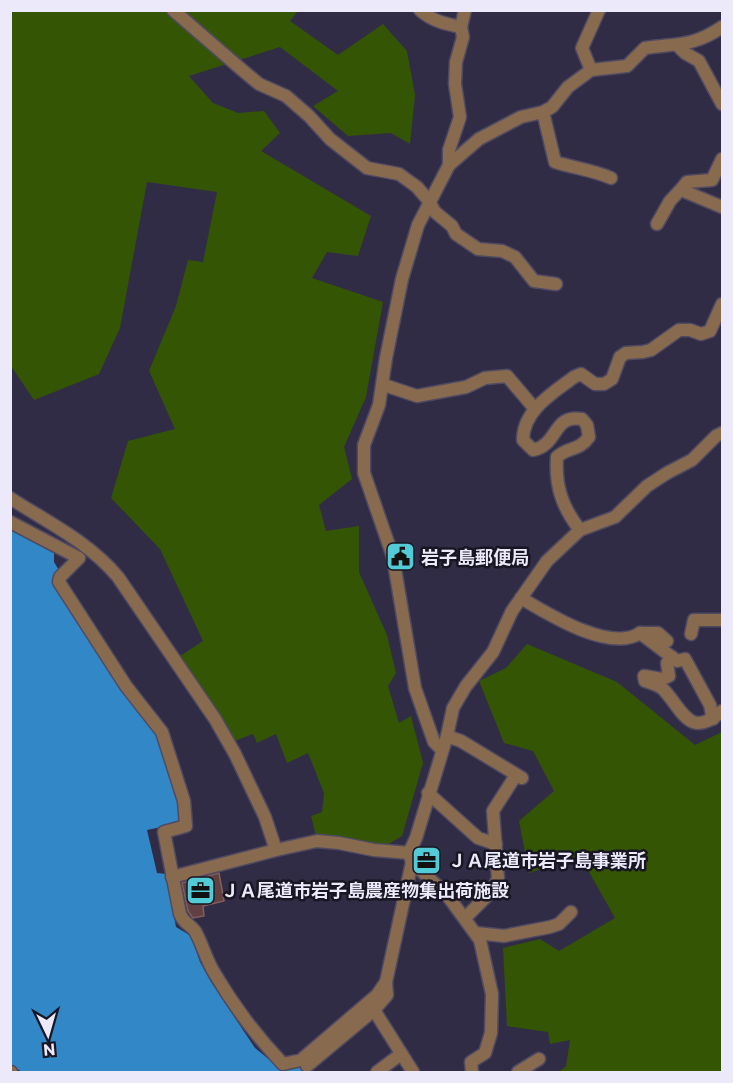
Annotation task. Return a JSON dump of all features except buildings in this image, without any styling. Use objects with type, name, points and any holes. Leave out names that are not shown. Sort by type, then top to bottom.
[{"type":"street","points":[[174,10],[259,84],[286,96],[330,139],[367,168],[399,174],[417,187],[435,212],[452,226],[456,234],[478,249],[502,251],[515,257],[534,281],[556,284]]},
{"type":"street","points":[[420,10],[428,17],[443,24],[461,27]]},
{"type":"street","points":[[449,165],[449,150],[460,117],[454,84],[456,62],[463,37],[461,27],[465,10]]},
{"type":"street","points":[[591,70],[582,48],[599,10]]},
{"type":"street","points":[[441,750],[434,742],[415,688],[393,557],[364,473],[362,460],[364,445],[379,405],[402,279],[418,225],[449,165],[479,139],[521,117],[543,112],[552,107],[568,87],[591,70],[627,66],[645,48],[678,45],[702,39],[723,27]]},
{"type":"street","points":[[678,45],[685,53],[699,61],[723,104]]},
{"type":"street","points":[[543,112],[555,162],[611,178]]},
{"type":"street","points":[[657,224],[670,201],[687,182],[712,180],[723,159]]},
{"type":"street","points":[[683,187],[686,192],[723,207]]},
{"type":"street","points":[[579,530],[568,515],[558,493],[557,457],[561,453],[583,445],[590,437],[587,424],[582,418],[572,417],[563,421],[547,445],[533,450],[523,440],[523,430],[535,409],[580,374],[595,384],[604,384],[612,379],[620,357],[626,353],[651,350],[679,330],[690,330],[701,334],[710,331],[723,304]]},
{"type":"street","points":[[382,386],[417,396],[466,387],[485,378],[507,376],[535,409]]},
{"type":"street","points":[[10,522],[79,558],[60,577],[59,582],[126,686],[162,732],[184,801],[186,826],[164,832],[183,922],[193,929],[213,972],[250,1027],[283,1064],[306,1066],[374,1010],[387,995],[386,982],[411,857],[428,793],[447,736],[453,708],[466,686],[493,652],[512,611],[547,561],[579,530],[615,517],[647,486],[692,460],[716,436],[723,433]]},
{"type":"street","points":[[10,498],[80,542],[102,559],[118,576],[225,736],[265,817],[276,850]]},
{"type":"street","points":[[521,598],[593,634],[632,638],[640,633],[658,633],[667,641]]},
{"type":"street","points":[[640,633],[678,658],[718,715],[698,723],[688,721],[661,687],[645,681],[644,676],[662,680],[669,676],[667,663],[678,658],[688,639],[694,620],[723,620]]},
{"type":"street","points":[[447,736],[461,741],[520,777],[493,811],[498,878],[493,890],[465,918]]},
{"type":"street","points":[[428,793],[478,838],[496,844]]},
{"type":"street","points":[[172,877],[276,850],[329,841],[411,857],[447,895],[480,940],[492,1003],[491,1033],[487,1049],[482,1057],[471,1062],[472,1072]]},
{"type":"street","points":[[476,933],[504,936],[550,927],[560,924],[572,912]]},
{"type":"street","points":[[306,1066],[386,982]]},
{"type":"street","points":[[374,1010],[413,1072]]},
{"type":"street","points":[[377,1072],[401,1054]]},
{"type":"street","points":[[518,1072],[539,1059]]},
{"type":"green space","points":[[10,11],[298,11],[290,21],[338,55],[383,24],[407,51],[415,95],[410,144],[391,133],[348,136],[313,106],[338,91],[280,47],[189,76],[213,103],[238,113],[264,111],[280,133],[261,151],[371,216],[358,256],[327,252],[312,278],[383,302],[366,397],[344,447],[352,479],[319,505],[326,531],[359,526],[359,572],[387,635],[396,673],[388,686],[399,723],[411,716],[423,763],[402,836],[380,849],[317,840],[311,816],[322,812],[324,793],[308,753],[287,763],[276,734],[257,743],[253,734],[232,742],[177,658],[203,641],[160,549],[111,498],[128,441],[175,429],[149,371],[176,306],[188,260],[203,262],[217,192],[147,182],[120,328],[99,374],[34,400],[11,366]]},
{"type":"green space","points":[[527,644],[617,682],[695,745],[722,732],[722,1072],[559,1072],[566,1066],[570,1040],[550,1044],[548,1032],[507,1026],[503,948],[540,939],[559,951],[615,918],[580,856],[529,873],[519,821],[554,791],[533,751],[504,743],[479,681],[506,668]]},
{"type":"water","points":[[10,529],[54,553],[54,562],[60,572],[53,580],[80,626],[161,738],[178,796],[180,823],[147,830],[157,873],[166,874],[176,927],[191,936],[200,962],[211,982],[255,1048],[282,1070],[299,1065],[304,1072],[22,1072],[11,1065]]},
{"type":"place","name":"岩子島郵便局","points":[[400,557]]},
{"type":"place","name":"ＪＡ尾道市岩子島事業所","points":[[427,860]]},
{"type":"place","name":"ＪＡ尾道市岩子島農産物集出荷施設","points":[[200,890]]}]
